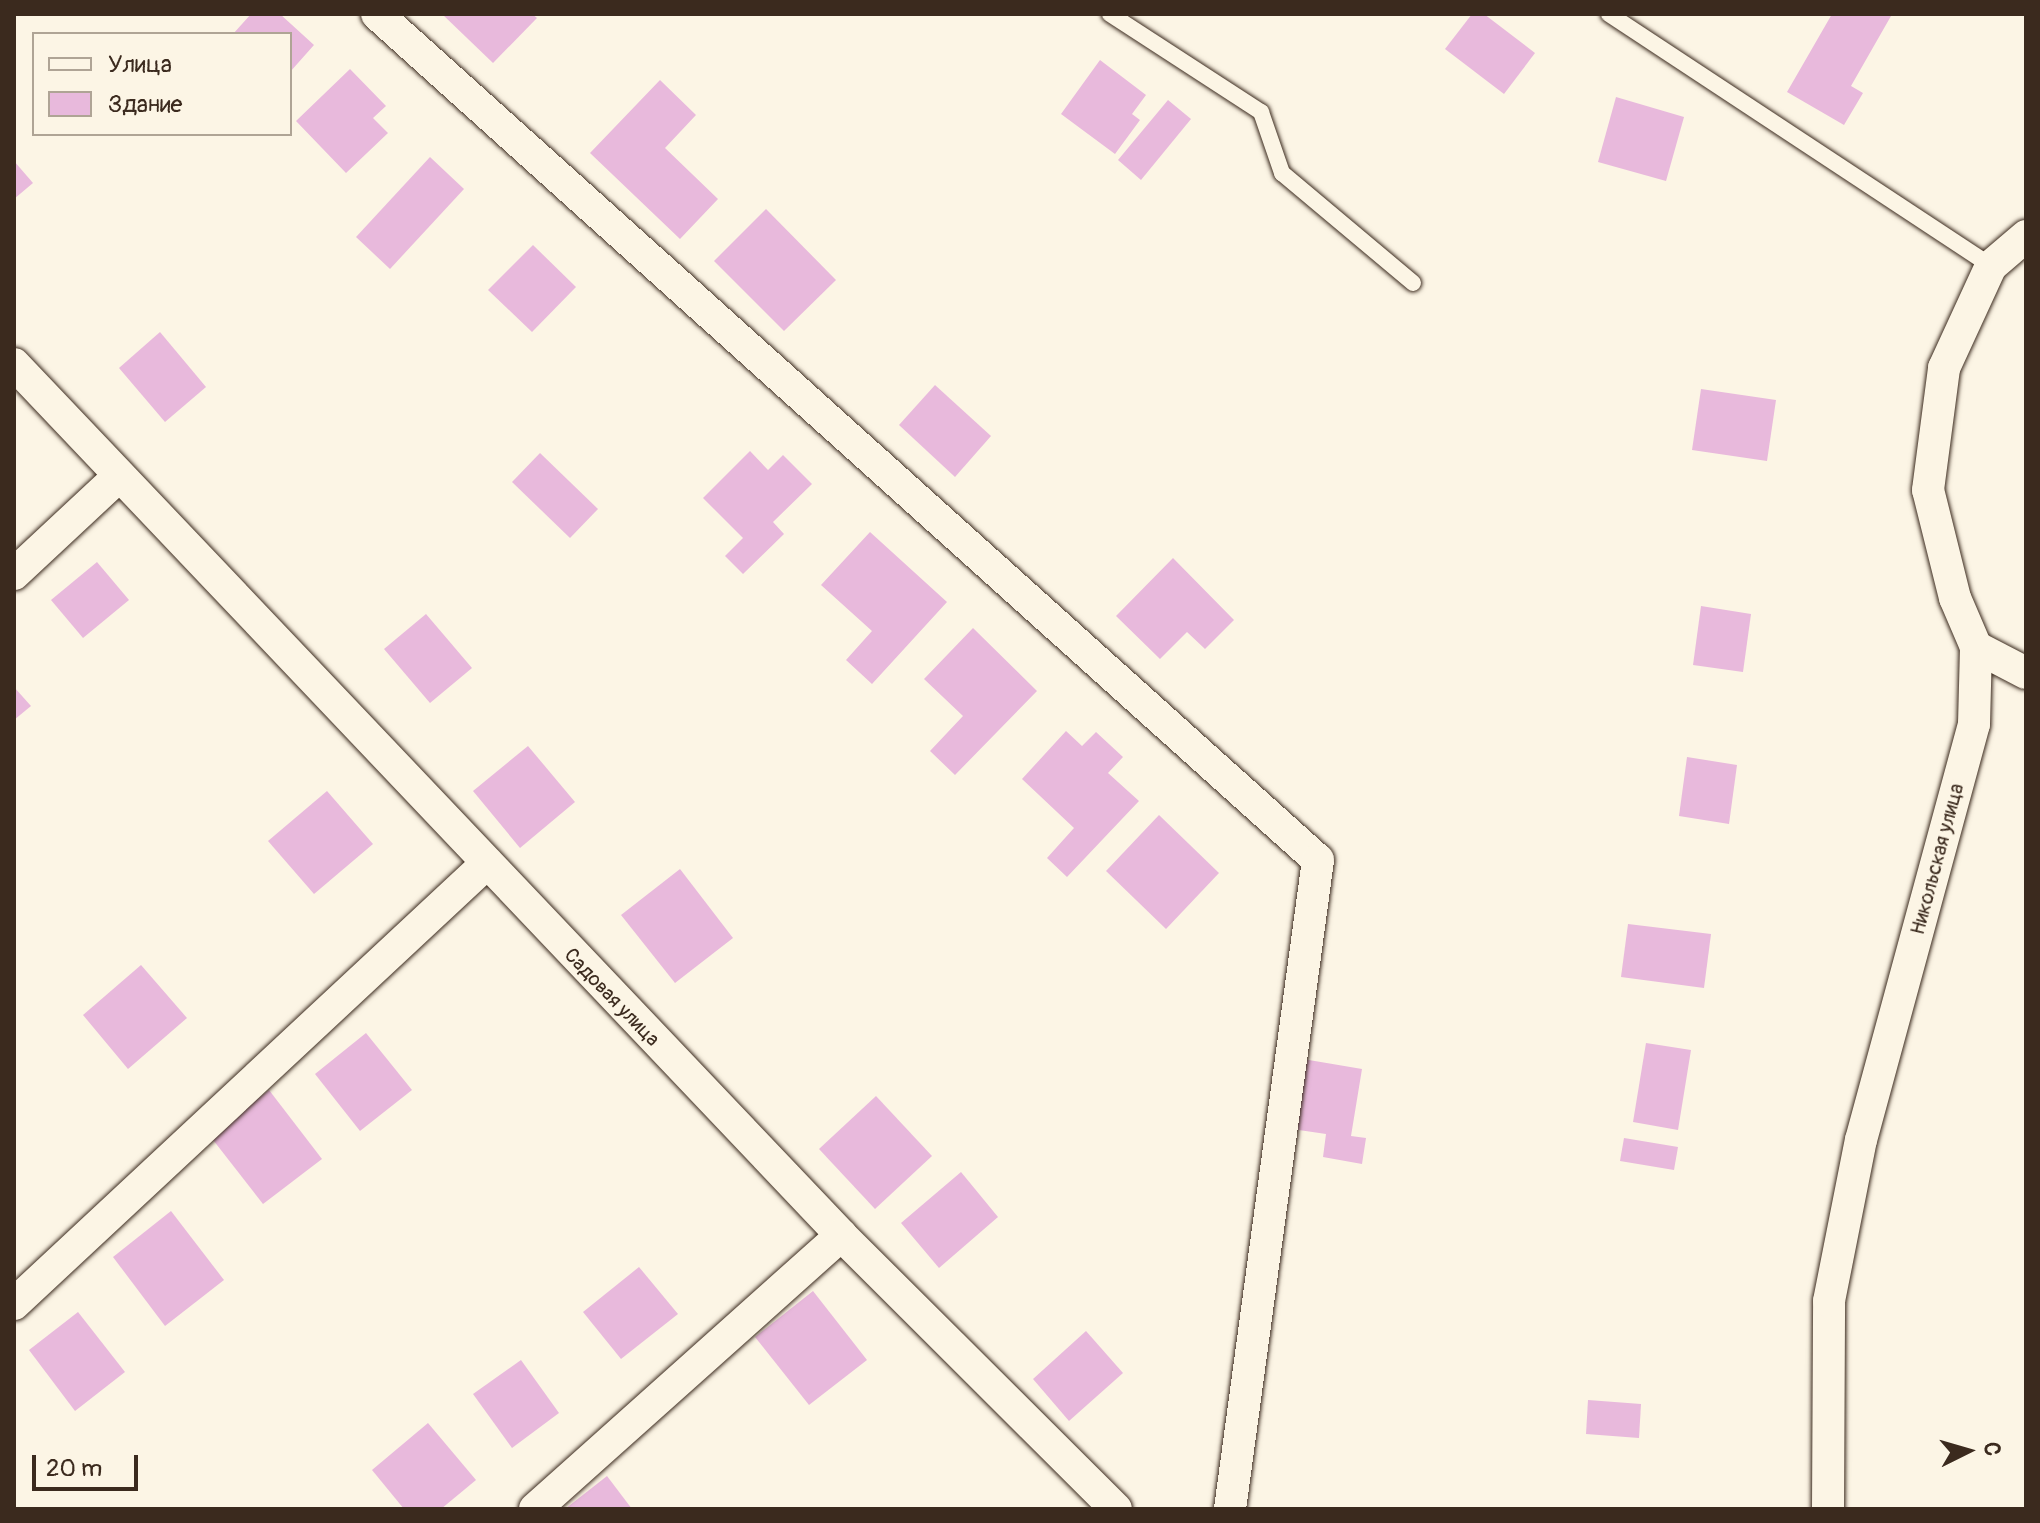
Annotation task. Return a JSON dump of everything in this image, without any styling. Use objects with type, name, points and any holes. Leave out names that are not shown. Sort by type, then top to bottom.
[{"type":"street","points":[[377,14],[1318,860],[1230,1509]]},
{"type":"street","name":"Никольская улица","points":[[1828,1509],[1829,1301],[1861,1140],[1974,724],[1976,647],[1955,598],[1928,490],[1944,368],[1991,266],[2026,236]]},
{"type":"street","name":"Садовая улица","points":[[14,364],[485,865],[841,1235],[1116,1509]]},
{"type":"street","points":[[14,574],[119,476]]},
{"type":"street","points":[[1976,647],[2026,673]]},
{"type":"street","points":[[14,1304],[485,865]]},
{"type":"street","points":[[535,1509],[841,1235]]},
{"type":"lane","points":[[1110,14],[1261,112],[1282,173],[1413,283]]},
{"type":"lane","points":[[1609,14],[1991,266]]},
{"type":"building","points":[[251,14],[280,14],[314,45],[292,70],[292,32],[235,32]]},
{"type":"building","points":[[442,14],[532,14],[537,18],[493,63]]},
{"type":"building","points":[[1472,14],[1484,14],[1535,53],[1504,94],[1445,49]]},
{"type":"building","points":[[1832,14],[1891,16],[1851,86],[1863,93],[1844,125],[1787,92]]},
{"type":"building","points":[[1100,60],[1146,95],[1132,114],[1140,120],[1115,154],[1061,114]]},
{"type":"building","points":[[350,69],[386,106],[373,118],[388,133],[346,173],[296,121]]},
{"type":"building","points":[[660,80],[696,115],[665,148],[718,199],[680,239],[590,153]]},
{"type":"building","points":[[1616,97],[1684,117],[1666,181],[1598,162]]},
{"type":"building","points":[[1168,100],[1191,119],[1141,180],[1118,160]]},
{"type":"building","points":[[430,157],[464,189],[390,269],[356,237]]},
{"type":"building","points":[[14,161],[33,183],[14,199]]},
{"type":"building","points":[[766,209],[836,280],[784,331],[714,261]]},
{"type":"building","points":[[533,245],[576,287],[532,332],[488,290]]},
{"type":"building","points":[[160,332],[206,387],[165,422],[119,368]]},
{"type":"building","points":[[935,385],[991,436],[955,477],[899,425]]},
{"type":"building","points":[[1701,389],[1776,400],[1767,461],[1692,450]]},
{"type":"building","points":[[750,451],[768,470],[783,455],[812,484],[773,522],[784,534],[743,574],[725,556],[743,538],[703,498]]},
{"type":"building","points":[[540,453],[598,509],[570,538],[512,482]]},
{"type":"building","points":[[870,532],[947,602],[872,684],[846,660],[872,631],[821,585]]},
{"type":"building","points":[[1173,558],[1234,620],[1205,649],[1187,632],[1160,659],[1116,616]]},
{"type":"building","points":[[97,562],[129,600],[83,638],[51,600]]},
{"type":"building","points":[[1701,606],[1751,614],[1743,672],[1693,665]]},
{"type":"building","points":[[426,614],[472,668],[430,703],[384,649]]},
{"type":"building","points":[[973,628],[1037,691],[955,775],[930,751],[963,716],[924,679]]},
{"type":"building","points":[[14,687],[31,706],[14,720]]},
{"type":"building","points":[[1066,731],[1082,746],[1096,732],[1123,757],[1108,773],[1139,801],[1067,877],[1047,858],[1074,828],[1022,779]]},
{"type":"building","points":[[528,746],[575,802],[520,848],[473,791]]},
{"type":"building","points":[[1687,757],[1737,765],[1729,824],[1679,816]]},
{"type":"building","points":[[327,791],[373,844],[314,894],[268,841]]},
{"type":"building","points":[[1159,815],[1219,873],[1166,929],[1106,871]]},
{"type":"building","points":[[680,869],[733,938],[675,983],[621,915]]},
{"type":"building","points":[[1628,924],[1711,934],[1704,988],[1621,977]]},
{"type":"building","points":[[141,965],[187,1018],[128,1069],[83,1015]]},
{"type":"building","points":[[366,1033],[412,1090],[360,1131],[315,1074]]},
{"type":"building","points":[[1646,1043],[1691,1050],[1678,1130],[1633,1122]]},
{"type":"building","points":[[1303,1059],[1362,1069],[1351,1136],[1366,1138],[1362,1164],[1323,1157],[1326,1134],[1292,1129]]},
{"type":"building","points":[[269,1090],[322,1159],[263,1204],[210,1136]]},
{"type":"building","points":[[876,1096],[932,1156],[875,1209],[819,1149]]},
{"type":"building","points":[[1624,1138],[1678,1147],[1674,1170],[1620,1161]]},
{"type":"building","points":[[961,1172],[998,1217],[939,1268],[901,1223]]},
{"type":"building","points":[[171,1211],[224,1280],[165,1326],[113,1257]]},
{"type":"building","points":[[639,1267],[678,1314],[621,1359],[583,1312]]},
{"type":"building","points":[[813,1291],[867,1360],[809,1405],[755,1337]]},
{"type":"building","points":[[78,1312],[125,1372],[75,1411],[29,1350]]},
{"type":"building","points":[[1086,1331],[1123,1373],[1069,1421],[1033,1379]]},
{"type":"building","points":[[521,1360],[559,1413],[512,1448],[473,1394]]},
{"type":"building","points":[[1588,1400],[1641,1404],[1639,1438],[1586,1434]]},
{"type":"building","points":[[428,1423],[476,1480],[441,1509],[404,1509],[372,1470]]},
{"type":"building","points":[[607,1476],[632,1509],[565,1509]]}]
